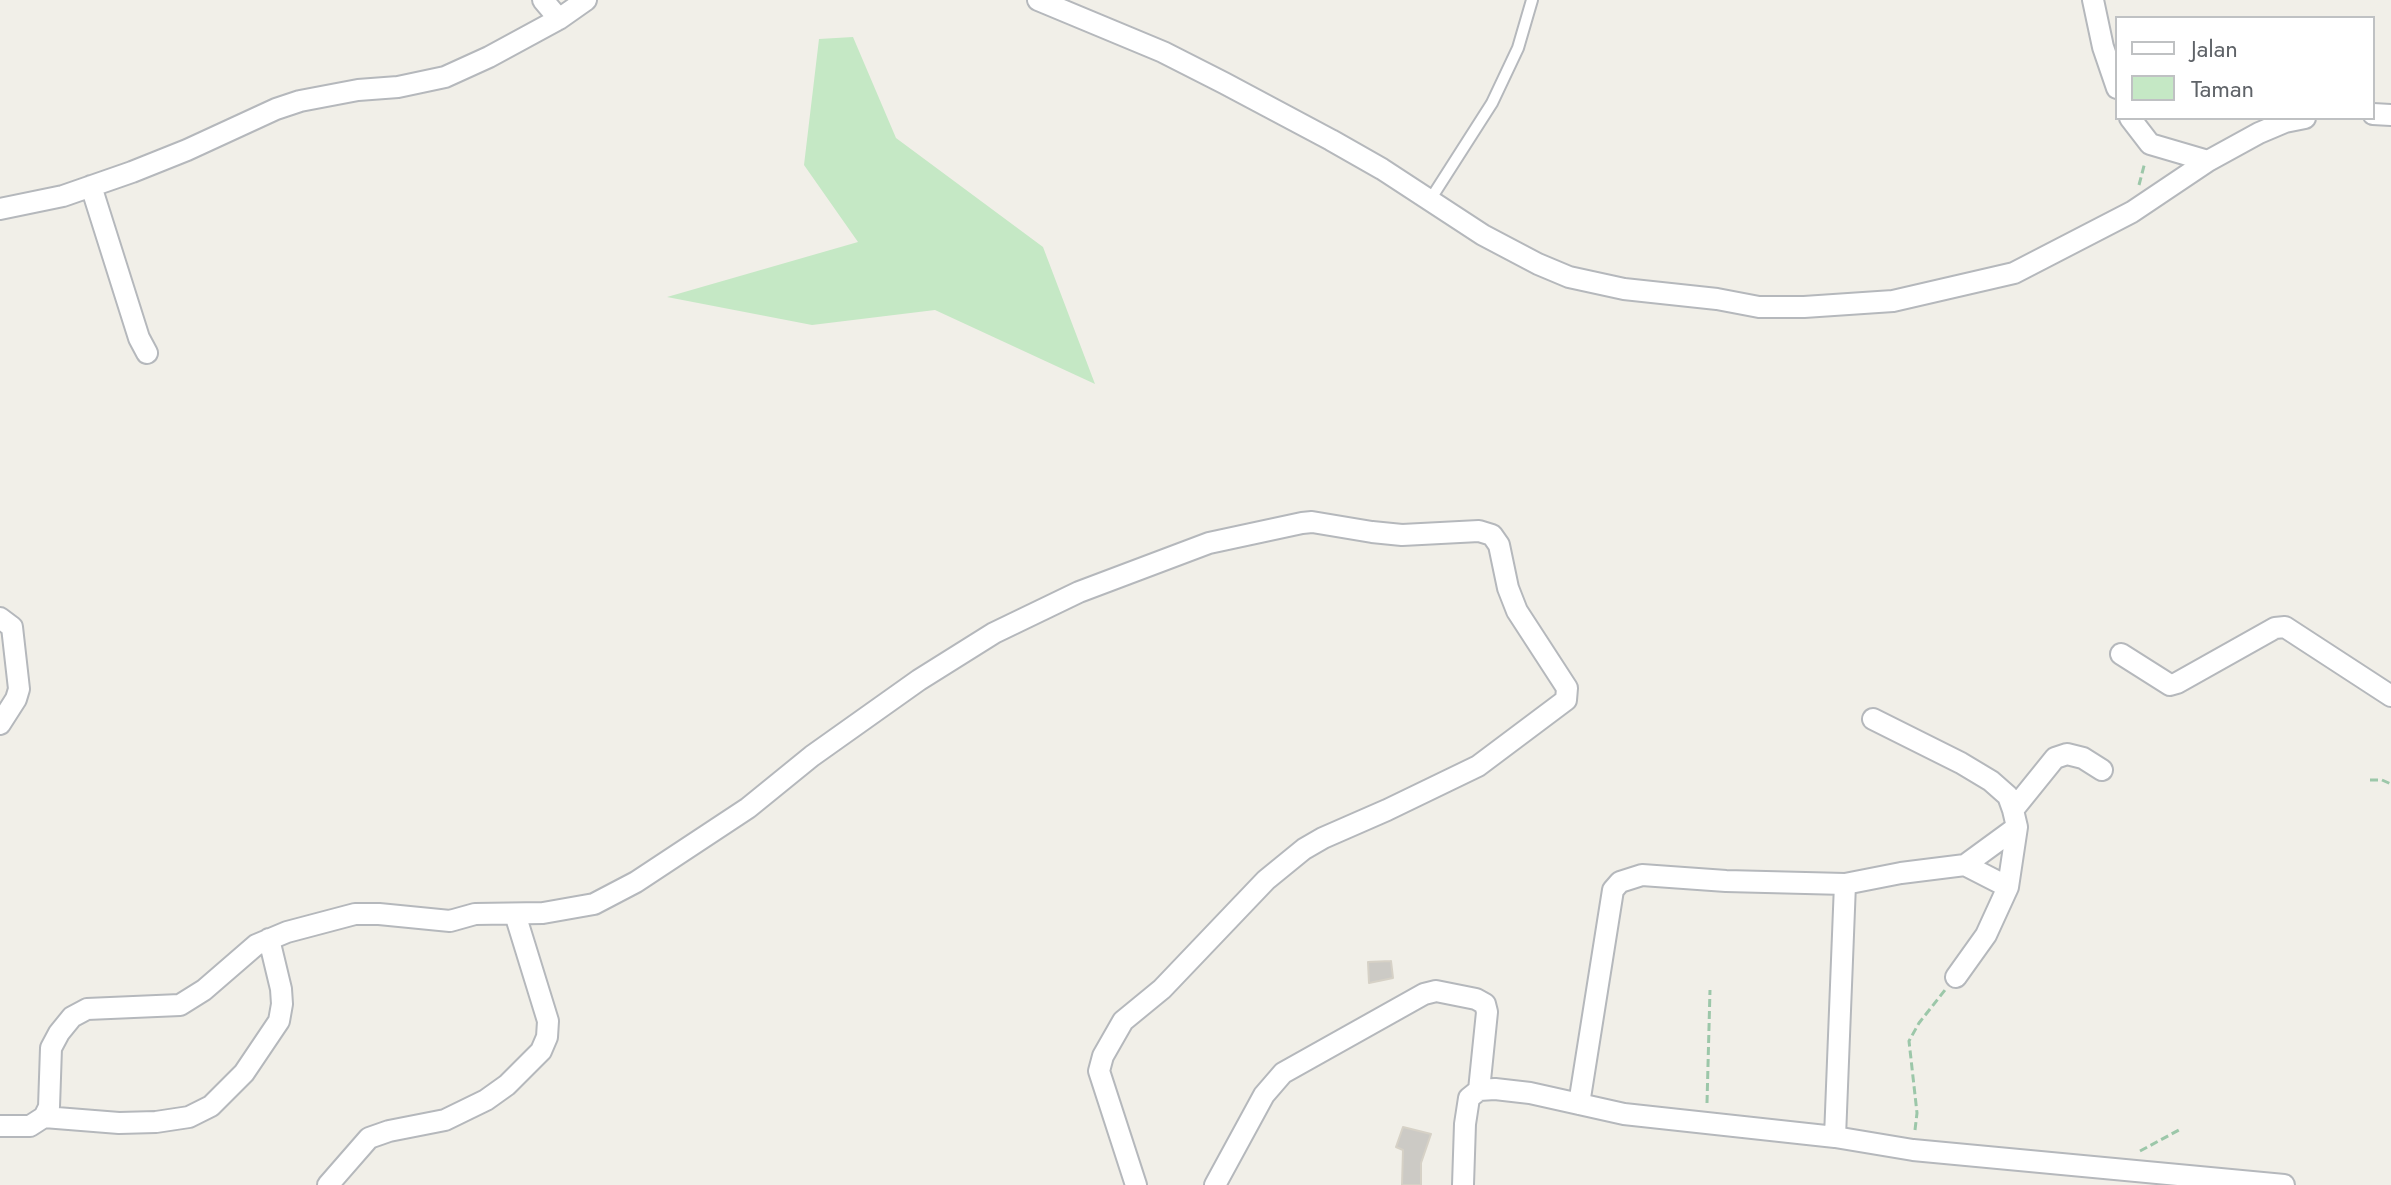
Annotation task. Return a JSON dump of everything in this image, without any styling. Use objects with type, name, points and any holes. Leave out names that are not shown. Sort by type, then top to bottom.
[{"type":"street","points":[[543,0],[559,19]]},
{"type":"street","points":[[0,209],[63,196],[91,186],[187,150],[300,101],[445,77],[559,19],[586,0]]},
{"type":"street","points":[[1038,0],[1175,58],[1331,140],[1483,235],[1538,264],[1569,277],[1624,289],[1759,307],[1893,301],[2014,273],[2132,212],[2208,161],[2259,133],[2295,120]]},
{"type":"street","points":[[2093,0],[2103,47],[2115,82]]},
{"type":"street","points":[[2132,120],[2150,144],[2208,161]]},
{"type":"street","points":[[91,186],[139,338],[147,353]]},
{"type":"street","points":[[0,1126],[30,1126],[44,1117],[49,1107],[51,1048],[72,1017],[87,1009],[180,1005],[204,990],[256,945],[287,932],[355,914],[450,921],[475,914],[556,912],[594,904],[636,882],[748,808],[812,756],[919,680],[994,633],[1079,592],[1209,543],[1302,523],[1402,535],[1479,531],[1492,535],[1499,545],[1508,588],[1517,611],[1567,688],[1566,700],[1478,766],[1304,849],[1266,880],[1162,989],[1123,1021],[1103,1056],[1099,1071],[1136,1185]]},
{"type":"street","points":[[0,618],[12,627],[19,678],[16,699],[0,724]]},
{"type":"street","points":[[2121,654],[2170,685],[2275,628],[2285,627],[2391,696]]},
{"type":"street","points":[[1873,719],[1961,763],[1991,781],[2008,796],[2015,819],[2008,887],[1986,935],[1956,977]]},
{"type":"street","points":[[1965,865],[2015,819],[2055,758],[2067,754],[2083,758],[2102,770]]},
{"type":"street","points":[[1579,1104],[1613,890],[1620,882],[1642,875],[1845,884],[1965,865],[2008,887]]},
{"type":"street","points":[[1835,1137],[1845,884]]},
{"type":"street","points":[[328,1185],[369,1138],[445,1120],[486,1100],[507,1085],[541,1051],[547,1037],[548,1021],[515,914]]},
{"type":"street","points":[[44,1117],[119,1123],[156,1122],[189,1117],[211,1106],[244,1073],[279,1021],[281,989],[269,939]]},
{"type":"street","points":[[1215,1185],[1264,1095],[1283,1073],[1424,994],[1436,991],[1476,999],[1485,1004],[1487,1012],[1479,1090]]},
{"type":"street","points":[[1463,1185],[1466,1107],[1469,1098],[1479,1090],[1495,1089],[1530,1093],[1624,1114],[1835,1137],[1913,1150],[2284,1185]]},
{"type":"lane","points":[[1430,200],[1492,103],[1518,48],[1532,0]]},
{"type":"path","points":[[2132,212],[2150,144]]},
{"type":"path","points":[[2370,780],[2391,784]]},
{"type":"path","points":[[1913,1150],[1917,1113],[1909,1041],[1919,1023],[1956,977]]},
{"type":"path","points":[[1706,1122],[1710,990]]},
{"type":"path","points":[[2120,1170],[2139,1152],[2179,1130]]},
{"type":"green space","points":[[853,37],[896,138],[1043,247],[1095,384],[935,310],[812,325],[667,297],[858,242],[804,165],[819,39]]},
{"type":"building","points":[[1391,961],[1393,978],[1369,983],[1368,962]]},
{"type":"building","points":[[1403,1127],[1431,1134],[1421,1163],[1421,1185],[1402,1185],[1403,1150],[1396,1147]]}]
